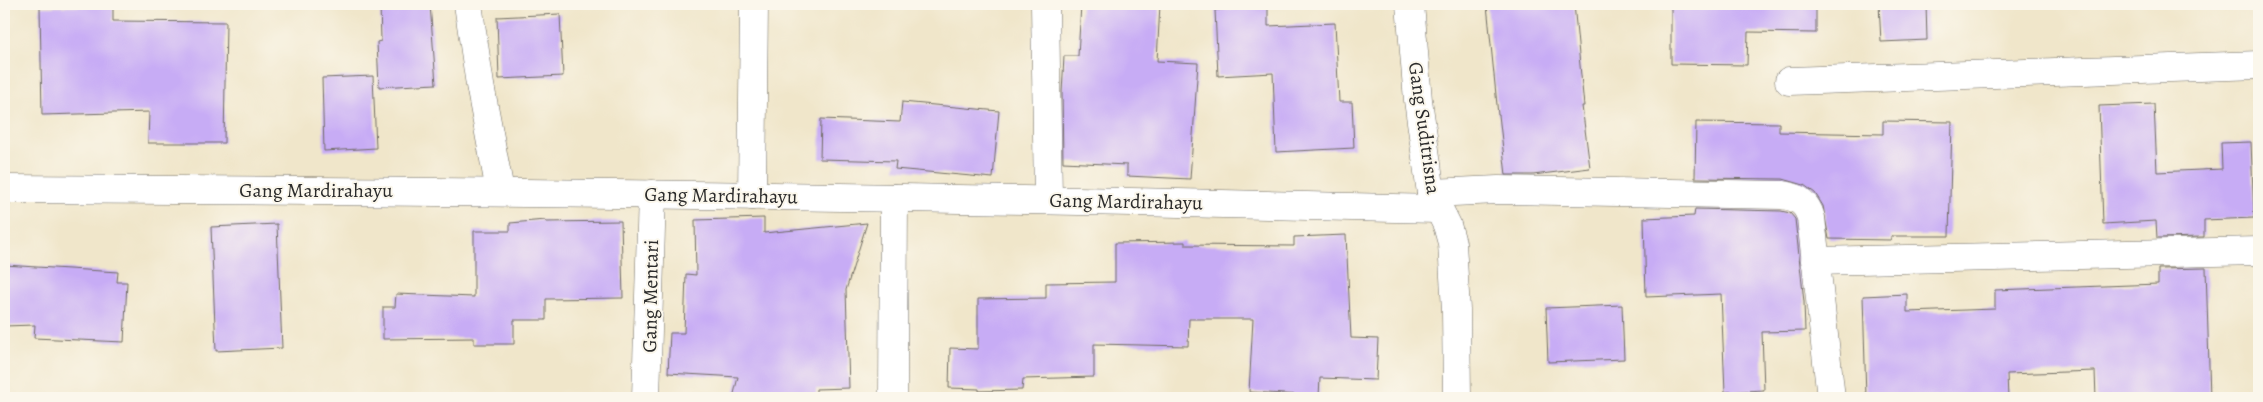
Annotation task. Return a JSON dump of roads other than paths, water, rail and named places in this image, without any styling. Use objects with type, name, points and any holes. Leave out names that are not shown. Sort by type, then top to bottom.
[{"type":"street","points":[[468,4],[480,85],[500,191]]},
{"type":"street","points":[[752,196],[754,4]]},
{"type":"street","points":[[1045,4],[1048,199]]},
{"type":"street","name":"Gang Suditrisna","points":[[1410,4],[1418,100],[1434,201],[1447,225],[1452,243],[1456,310],[1457,398]]},
{"type":"street","points":[[1789,81],[2259,65]]},
{"type":"street","name":"Gang Mardirahayu","points":[[4,189],[500,191],[894,198],[1434,201],[1498,190],[1790,196],[1801,201],[1808,209],[1811,218],[1831,398]]},
{"type":"street","name":"Gang Mentari","points":[[646,398],[652,194]]},
{"type":"street","points":[[893,398],[894,198]]},
{"type":"street","points":[[1816,260],[2259,251]]}]
